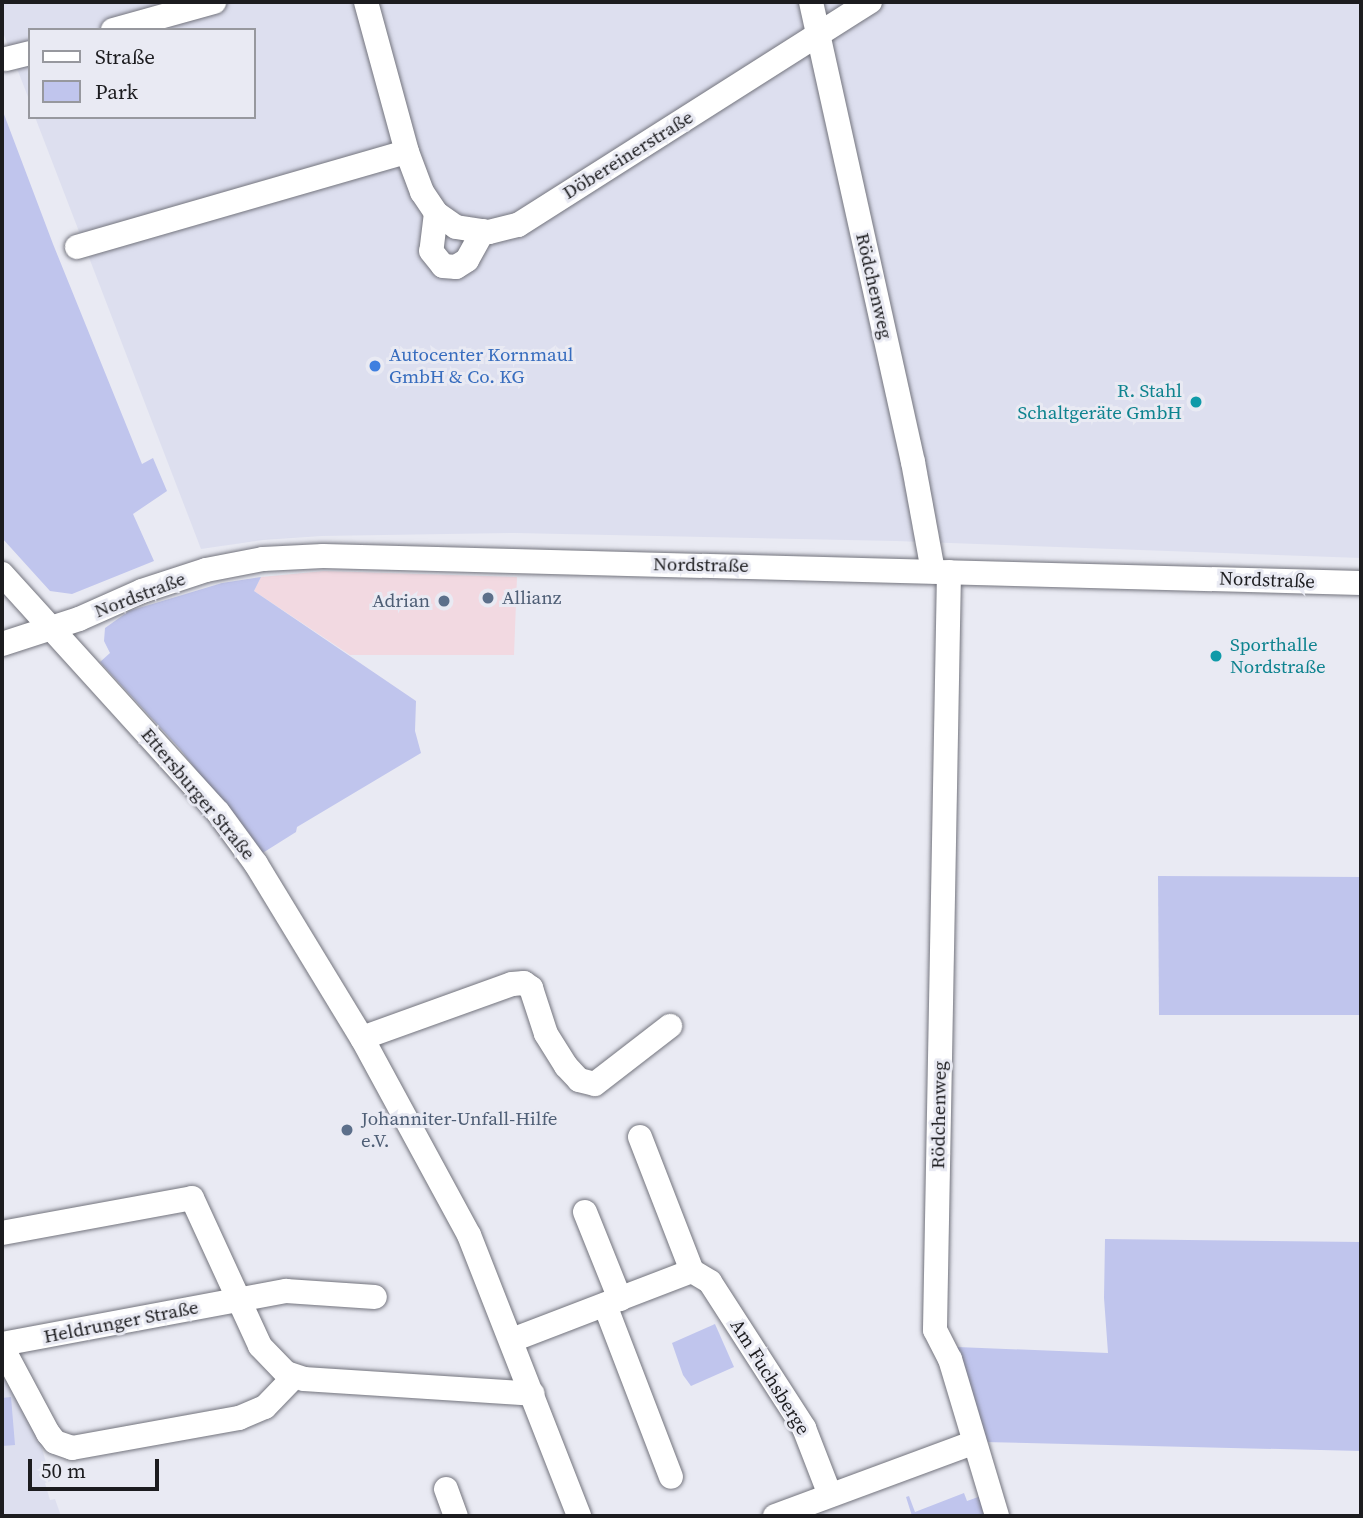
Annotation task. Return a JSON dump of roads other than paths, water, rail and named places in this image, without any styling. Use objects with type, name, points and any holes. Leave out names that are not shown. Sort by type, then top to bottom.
[{"type":"street","points":[[120,28],[214,2]]},
{"type":"street","points":[[366,2],[407,152],[422,192],[436,213],[430,251],[443,265],[456,267],[467,260],[483,231]]},
{"type":"street","name":"Rödchenweg","points":[[811,2],[913,462],[941,571],[935,1331],[950,1359],[972,1443],[997,1516]]},
{"type":"street","name":"Döbereinerstraße","points":[[436,213],[456,227],[483,231],[519,225],[870,2]]},
{"type":"street","points":[[77,247],[407,152]]},
{"type":"street","name":"Nordstraße","points":[[2,644],[181,579],[263,559],[323,556],[1361,583]]},
{"type":"street","name":"Ettersburger Straße","points":[[2,574],[218,812],[256,864],[362,1038],[469,1235],[579,1516]]},
{"type":"street","points":[[362,1038],[500,988],[524,984],[531,988],[546,1034],[566,1066],[579,1080],[595,1084],[670,1026]]},
{"type":"street","name":"Am Fuchsberge","points":[[640,1137],[692,1271],[710,1282],[804,1428],[824,1504]]},
{"type":"street","points":[[2,1233],[192,1198],[260,1346],[271,1362],[294,1377],[533,1394]]},
{"type":"street","points":[[585,1212],[671,1477]]},
{"type":"street","points":[[512,1340],[692,1271]]},
{"type":"street","name":"Heldrunger Straße","points":[[294,1377],[265,1407],[239,1418],[72,1448],[55,1441],[48,1433],[2,1346],[286,1291],[376,1297]]},
{"type":"street","points":[[775,1516],[824,1504],[972,1443]]},
{"type":"street","points":[[446,1489],[456,1516]]},
{"type":"place","name":"Autocenter Kornmaul GmbH & Co. KG","points":[[375,366]]},
{"type":"place","name":"R. Stahl Schaltgeräte GmbH","points":[[1196,402]]},
{"type":"place","name":"Allianz","points":[[488,598]]},
{"type":"place","name":"Adrian","points":[[444,601]]},
{"type":"place","name":"Sporthalle Nordstraße","points":[[1216,656]]},
{"type":"place","name":"Johanniter-Unfall-Hilfe e.V.","points":[[347,1130]]}]
